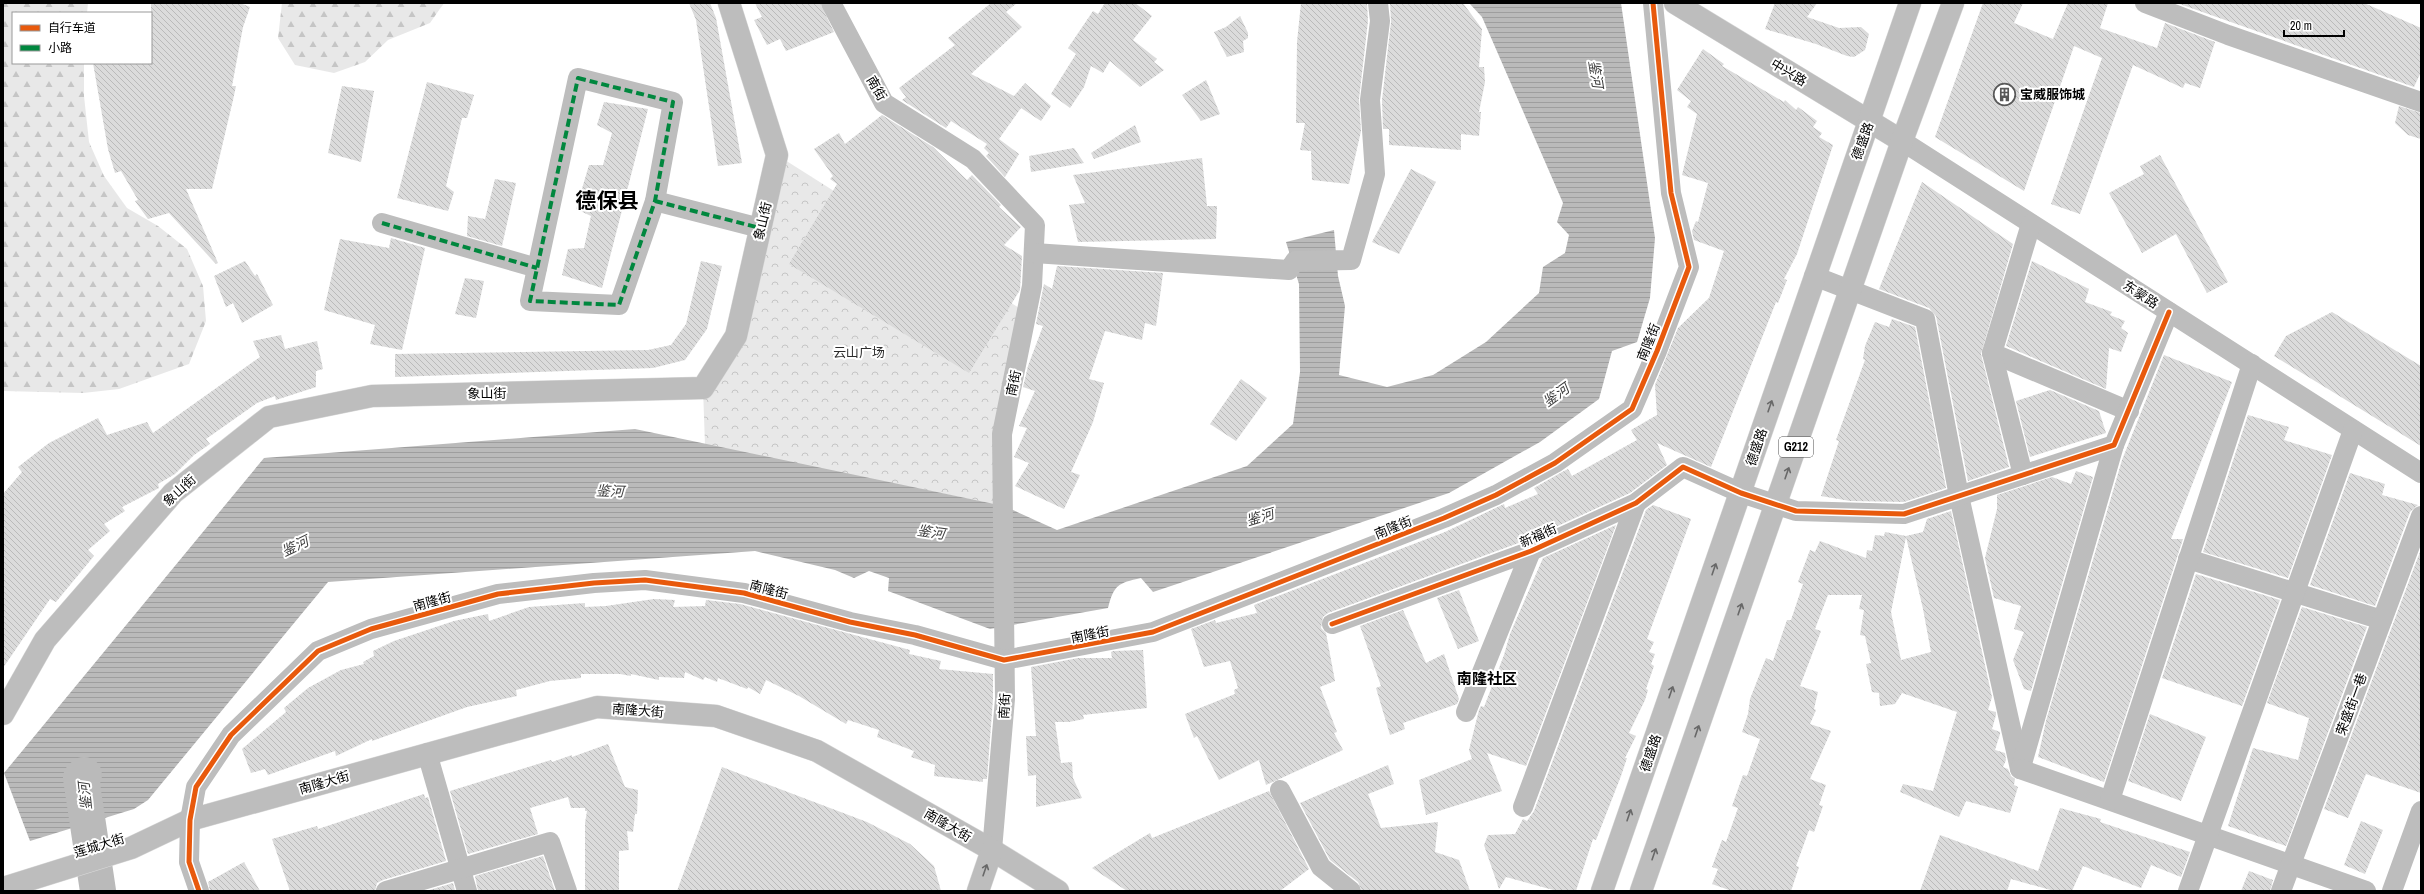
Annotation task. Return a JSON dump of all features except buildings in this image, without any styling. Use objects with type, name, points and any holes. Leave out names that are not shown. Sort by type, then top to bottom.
[{"type":"main road","name":"象山街","points":[[3,714],[44,640],[173,493],[269,417],[372,396],[703,388],[736,336],[777,155],[729,3]]},
{"type":"main road","name":"中兴路","points":[[1675,3],[1870,120],[1902,141]]},
{"type":"main road","name":"德盛路","points":[[1602,891],[1741,493],[1814,276],[1910,3]]},
{"type":"main road","name":"G212","points":[[1641,891],[1902,141],[1953,3]]},
{"type":"main road","name":"南隆大街","points":[[191,815],[597,707],[716,716],[817,751],[992,850],[1058,891]]},
{"type":"main road","name":"莲城大街","points":[[5,881],[130,842],[191,815]]},
{"type":"main road","points":[[978,891],[992,850]]},
{"type":"street","name":"南街","points":[[831,3],[884,103],[973,159],[1035,225],[1032,286],[1002,434],[1005,699],[992,850]]},
{"type":"street","points":[[1034,253],[1289,270],[1295,261],[1350,260],[1375,174],[1370,100],[1380,21],[1378,3]]},
{"type":"street","name":"南隆街","points":[[199,891],[189,862],[191,815],[196,787],[231,735],[318,651],[371,629],[498,594],[609,582],[645,580],[744,593],[850,622],[915,635],[1004,660],[1154,632],[1341,560],[1496,495],[1554,463],[1632,409],[1657,351],[1689,267],[1671,193],[1653,3]]},
{"type":"street","points":[[2145,3],[2228,35],[2421,102]]},
{"type":"street","points":[[578,78],[673,102],[655,201],[620,306],[530,301],[537,268],[578,78]]},
{"type":"street","name":"东蒙路","points":[[1902,141],[2421,473]]},
{"type":"street","points":[[655,201],[760,228]]},
{"type":"street","points":[[382,223],[537,268]]},
{"type":"street","points":[[2023,475],[1992,353],[2031,224]]},
{"type":"street","points":[[1814,276],[1925,319],[1958,496],[2020,769]]},
{"type":"street","points":[[2020,769],[2114,445],[2169,312]]},
{"type":"street","points":[[1992,353],[2129,411]]},
{"type":"street","points":[[2110,800],[2252,364]]},
{"type":"street","points":[[2188,891],[2296,593],[2353,430]]},
{"type":"street","points":[[1741,493],[1796,511],[1904,514],[2114,445]]},
{"type":"street","name":"新福街","points":[[1332,624],[1531,551],[1636,502],[1683,467],[1741,493]]},
{"type":"street","points":[[1523,807],[1636,502]]},
{"type":"street","name":"荣盛街一巷","points":[[2282,891],[2421,516]]},
{"type":"street","points":[[1466,712],[1531,551]]},
{"type":"street","points":[[2188,559],[2382,620]]},
{"type":"street","points":[[427,753],[467,891]]},
{"type":"street","points":[[2020,769],[2366,891]]},
{"type":"street","points":[[1280,790],[1320,867],[1351,891]]},
{"type":"street","points":[[2392,891],[2421,811]]},
{"type":"street","points":[[386,891],[550,842],[568,891]]},
{"type":"green space","points":[[3,3],[88,3],[87,12],[12,12],[12,64],[84,64],[84,96],[89,142],[104,176],[127,208],[158,226],[187,249],[203,286],[206,321],[189,364],[119,389],[83,393],[3,391]]},
{"type":"green space","points":[[282,3],[444,3],[430,23],[388,40],[365,62],[334,73],[295,65],[278,38]]},
{"type":"green space","name":"云山广场","points":[[777,155],[1027,313],[1002,434],[1004,506],[705,445],[703,388],[736,336]]},
{"type":"water","points":[[1469,3],[1621,3],[1655,238],[1650,298],[1637,342],[1612,351],[1599,399],[1540,442],[1449,493],[1153,592],[1141,578],[1127,582],[1118,586],[1112,594],[1108,608],[990,629],[888,591],[889,578],[869,571],[854,578],[835,570],[755,551],[328,582],[148,800],[134,809],[30,841],[4,773],[264,458],[635,429],[1004,506],[1057,530],[1247,466],[1293,424],[1300,372],[1299,284],[1286,242],[1334,230],[1338,276],[1345,306],[1339,375],[1387,387],[1433,375],[1486,342],[1539,293],[1543,267],[1565,253],[1569,235],[1557,222],[1563,203],[1482,17]]},
{"type":"waterway","name":"鉴河","points":[[84,775],[81,778],[98,891]]},
{"type":"marked path","points":[[578,78],[673,102],[655,201],[619,305],[530,301],[578,78]]},
{"type":"marked path","points":[[655,201],[760,228]]},
{"type":"marked path","points":[[382,223],[537,268]]},
{"type":"cycle path","points":[[199,891],[189,862],[190,820],[196,787],[231,735],[318,651],[371,629],[498,594],[594,583],[645,580],[744,593],[850,622],[915,635],[1004,660],[1153,632],[1444,518],[1496,495],[1555,463],[1632,409],[1657,351],[1689,267],[1671,193],[1653,3]]},
{"type":"cycle path","points":[[1332,624],[1531,551],[1636,503],[1683,467],[1741,493],[1796,511],[1904,514],[2114,445],[2169,312]]},
{"type":"place","name":"宝威服饰城","points":[[2004,94]]},
{"type":"district","name":"德保县","points":[[607,201]]},
{"type":"district","name":"南隆社区","points":[[1487,679]]}]
